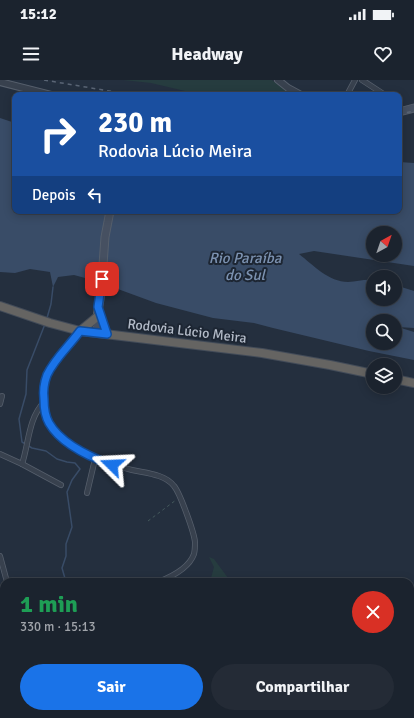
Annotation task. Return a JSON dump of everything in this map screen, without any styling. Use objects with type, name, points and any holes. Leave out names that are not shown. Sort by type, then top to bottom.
[{"type":"highway","name":"Rodovia Lúcio Meira","points":[[0,306],[36,319],[80,331],[262,353],[366,373]]},
{"type":"highway","points":[[80,331],[97,317]]},
{"type":"highway","points":[[402,380],[414,383]]},
{"type":"main road","points":[[402,110],[414,108]]},
{"type":"main road","points":[[98,333],[97,317],[101,293],[105,237],[109,214]]},
{"type":"main road","points":[[98,307],[107,334]]},
{"type":"street","points":[[278,80],[295,92]]},
{"type":"street","points":[[349,92],[355,80]]},
{"type":"street","points":[[362,80],[380,92]]},
{"type":"street","points":[[0,82],[39,92]]},
{"type":"street","points":[[80,331],[53,364],[47,376],[44,386],[44,402],[48,422],[54,430],[76,448],[95,459],[112,465],[151,473],[165,478],[175,486],[195,541],[193,555],[189,562],[183,568],[165,578]]},
{"type":"street","points":[[0,404],[2,396]]},
{"type":"street","points":[[22,464],[34,416],[38,408],[44,402]]},
{"type":"street","points":[[0,454],[61,485]]},
{"type":"street","points":[[87,493],[95,459]]},
{"type":"street","points":[[0,556],[6,578]]},
{"type":"path","points":[[148,521],[180,498]]},
{"type":"green space","points":[[123,80],[272,80],[286,91],[189,92],[151,83]]},
{"type":"green space","points":[[209,557],[214,559],[228,578],[211,578],[214,567]]},
{"type":"water","name":"Rio Paraíba do Sul","points":[[0,118],[12,122],[12,214],[402,214],[402,162],[414,163],[414,266],[387,262],[402,262],[402,226],[366,226],[366,259],[314,251],[299,254],[322,272],[334,279],[348,282],[366,280],[366,306],[402,306],[402,287],[414,291],[414,328],[402,327],[402,314],[366,314],[366,350],[402,350],[402,328],[414,332],[414,360],[369,351],[254,323],[213,318],[156,303],[96,281],[74,275],[58,277],[53,287],[50,272],[30,269],[15,273],[0,272]]},
{"type":"waterway","points":[[47,318],[51,304],[53,287]]},
{"type":"waterway","points":[[45,324],[27,370],[26,394],[19,419],[22,442],[32,448],[46,451],[57,459],[75,463],[80,469],[72,480],[67,492],[72,527],[66,544],[66,556],[62,568],[65,578]]},
{"type":"railway","points":[[44,80],[115,92]]},
{"type":"railway","points":[[402,113],[414,111]]},
{"type":"route","points":[[102,279],[98,307],[107,334],[80,331],[53,364],[44,386],[44,402],[48,422],[54,430],[85,454],[112,465]]}]
